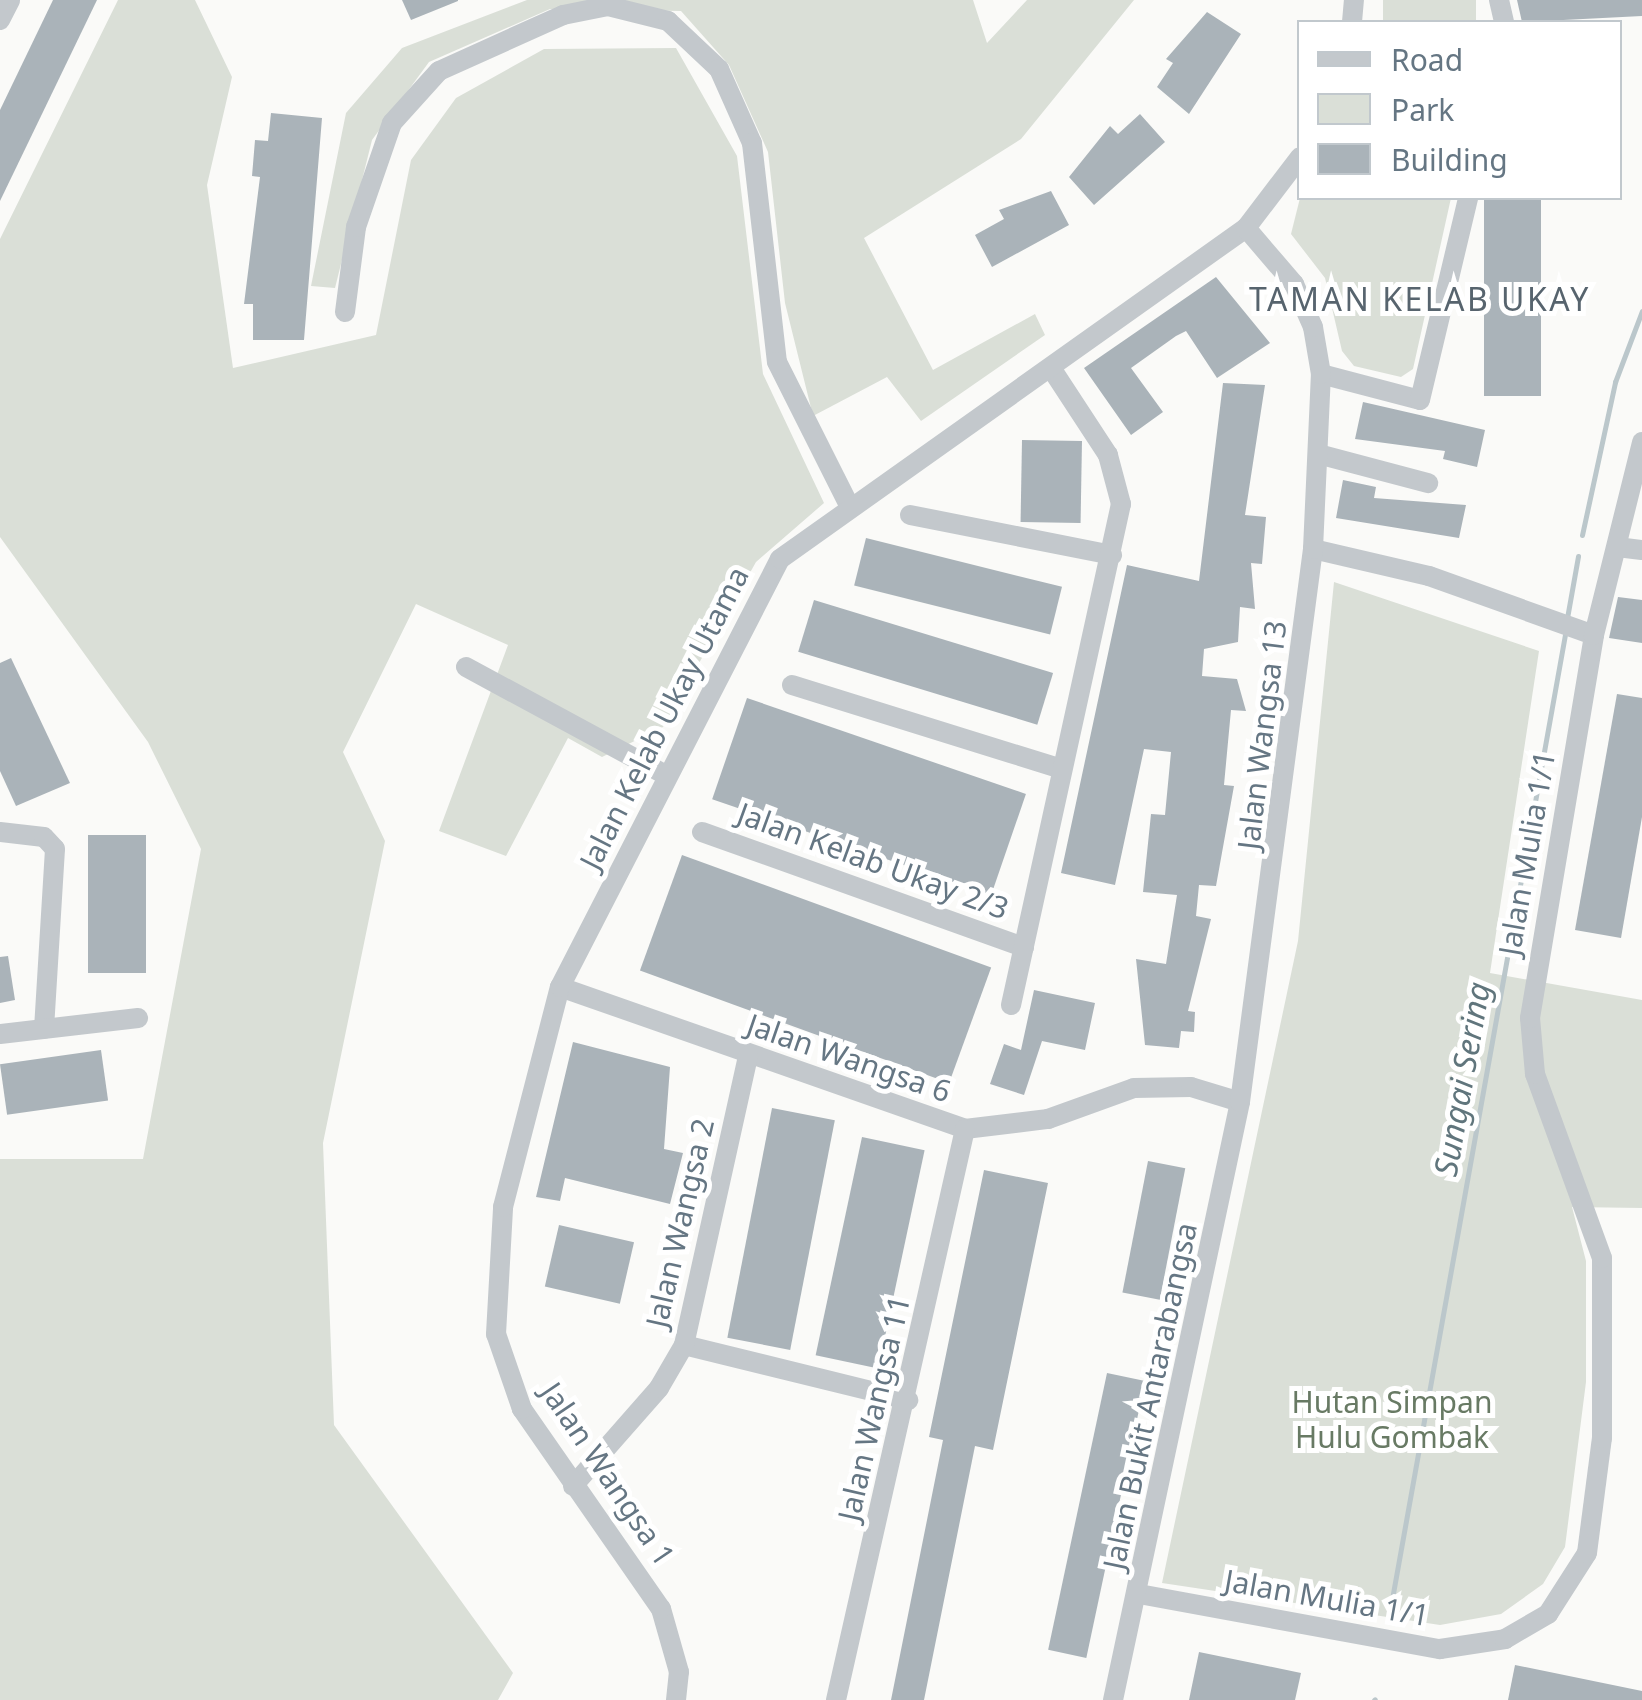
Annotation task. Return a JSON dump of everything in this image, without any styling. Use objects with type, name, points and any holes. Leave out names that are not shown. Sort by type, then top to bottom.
[{"type":"street","points":[[0,20],[10,0]]},
{"type":"street","points":[[345,312],[356,227],[392,123],[439,71],[563,14],[608,6],[668,21],[719,69],[752,143],[777,362],[850,505]]},
{"type":"street","name":"Jalan Kelab Ukay Utama","points":[[560,987],[666,774],[780,559],[850,505],[1246,228],[1297,161]]},
{"type":"street","points":[[1321,374],[1420,400],[1468,200]]},
{"type":"street","name":"Jalan Wangsa 13","points":[[1240,1102],[1313,548],[1321,374],[1294,284],[1246,228]]},
{"type":"street","points":[[1011,1005],[1112,555],[1119,478],[1051,368]]},
{"type":"street","name":"Jalan Mulia 1/1","points":[[1139,1594],[1440,1649],[1505,1639],[1548,1614],[1571,1587],[1587,1553],[1602,1438],[1602,1258],[1535,1074],[1530,1018],[1586,634],[1616,546],[1642,442]]},
{"type":"street","points":[[1318,454],[1428,483]]},
{"type":"street","points":[[910,515],[1112,555]]},
{"type":"street","points":[[1616,546],[1642,550]]},
{"type":"street","points":[[1313,548],[1429,576],[1539,622],[1586,634]]},
{"type":"street","points":[[466,666],[666,774]]},
{"type":"street","points":[[792,685],[1062,770]]},
{"type":"street","points":[[1,830],[44,837],[55,849],[44,1029]]},
{"type":"street","name":"Jalan Kelab Ukay 2/3","points":[[702,832],[1024,947]]},
{"type":"street","name":"Jalan Wangsa 6","points":[[560,987],[748,1056],[964,1128],[1048,1119],[1134,1088],[1191,1088],[1240,1102]]},
{"type":"street","name":"Jalan Wangsa 1","points":[[560,987],[502,1207],[496,1334],[522,1410],[661,1609],[679,1672],[676,1700]]},
{"type":"street","points":[[0,1034],[138,1018]]},
{"type":"street","name":"Jalan Wangsa 2","points":[[573,1486],[660,1388],[684,1346],[748,1056]]},
{"type":"street","name":"Jalan Bukit Antarabangsa","points":[[1113,1700],[1139,1594],[1240,1102]]},
{"type":"street","name":"Jalan Wangsa 11","points":[[836,1700],[908,1400],[964,1128]]},
{"type":"street","points":[[684,1346],[908,1400]]},
{"type":"green space","points":[[118,0],[195,0],[232,77],[207,185],[233,368],[376,335],[411,160],[456,98],[544,49],[676,48],[737,156],[763,374],[824,503],[756,562],[663,727],[602,757],[568,738],[506,856],[439,831],[508,645],[416,604],[343,752],[385,841],[323,1143],[334,1425],[513,1673],[498,1700],[0,1700],[0,1159],[143,1159],[201,849],[148,742],[0,537],[0,239]]},
{"type":"green space","points":[[527,0],[973,0],[987,43],[1027,0],[1134,0],[1021,139],[864,238],[933,370],[1035,314],[1045,335],[921,421],[887,377],[813,416],[785,303],[768,152],[729,65],[681,11],[550,9],[429,62],[372,140],[335,288],[311,286],[346,113],[402,48]]},
{"type":"green space","points":[[1383,0],[1476,0],[1476,20],[1383,20]]},
{"type":"green space","points":[[1300,200],[1451,200],[1413,369],[1401,377],[1354,366],[1342,351],[1325,278],[1291,234]]},
{"type":"green space","name":"Hutan Simpan Hulu Gombak","points":[[1334,582],[1539,651],[1490,973],[1642,1000],[1642,1208],[1572,1207],[1586,1261],[1586,1382],[1565,1547],[1543,1584],[1501,1614],[1440,1625],[1162,1583],[1298,941]]},
{"type":"building","points":[[53,0],[97,0],[0,201],[0,110]]},
{"type":"building","points":[[402,0],[458,0],[458,1],[411,20]]},
{"type":"building","points":[[1517,0],[1642,0],[1642,16],[1522,20]]},
{"type":"building","points":[[1207,12],[1241,34],[1189,114],[1157,87],[1173,63],[1166,59]]},
{"type":"building","points":[[271,113],[322,118],[304,340],[253,340],[253,304],[244,304],[260,177],[252,176],[255,140],[268,141]]},
{"type":"building","points":[[1140,114],[1165,142],[1094,205],[1069,177],[1110,126],[1118,134]]},
{"type":"building","points":[[1051,191],[1069,225],[992,267],[975,235],[1004,219],[999,210]]},
{"type":"building","points":[[1484,200],[1541,200],[1541,396],[1484,396]]},
{"type":"building","points":[[1216,277],[1270,343],[1217,378],[1186,331],[1176,336],[1131,368],[1163,412],[1131,435],[1084,368]]},
{"type":"building","points":[[1223,383],[1265,385],[1245,515],[1266,517],[1262,564],[1251,563],[1255,609],[1240,607],[1238,642],[1204,649],[1202,676],[1237,679],[1246,711],[1231,710],[1224,785],[1234,786],[1216,886],[1199,885],[1196,916],[1211,919],[1188,1011],[1195,1012],[1194,1032],[1181,1031],[1179,1048],[1145,1045],[1136,959],[1166,964],[1177,895],[1143,892],[1151,814],[1165,815],[1171,752],[1144,749],[1115,885],[1061,873],[1127,565],[1199,581]]},
{"type":"building","points":[[1363,402],[1485,430],[1477,467],[1443,459],[1445,451],[1355,439]]},
{"type":"building","points":[[1022,440],[1082,441],[1081,523],[1021,522]]},
{"type":"building","points":[[1343,480],[1376,487],[1374,498],[1466,505],[1459,538],[1336,518]]},
{"type":"building","points":[[866,538],[1062,587],[1050,634],[854,586]]},
{"type":"building","points":[[1618,597],[1642,600],[1642,643],[1609,638]]},
{"type":"building","points":[[814,600],[1053,673],[1037,725],[798,652]]},
{"type":"building","points":[[11,658],[70,783],[16,806],[0,771],[0,663]]},
{"type":"building","points":[[1617,694],[1642,698],[1642,817],[1621,938],[1575,930]]},
{"type":"building","points":[[747,698],[1026,794],[991,895],[712,799]]},
{"type":"building","points":[[88,835],[146,835],[146,973],[88,973]]},
{"type":"building","points":[[682,855],[991,968],[949,1083],[640,971]]},
{"type":"building","points":[[8,956],[15,1000],[0,1003],[0,957]]},
{"type":"building","points":[[1034,990],[1095,1003],[1085,1050],[1042,1041],[1024,1095],[990,1084],[1004,1044],[1021,1050]]},
{"type":"building","points":[[573,1042],[670,1067],[664,1149],[683,1153],[670,1204],[565,1178],[560,1201],[536,1197]]},
{"type":"building","points":[[101,1050],[108,1101],[7,1115],[0,1064]]},
{"type":"building","points":[[772,1108],[835,1120],[790,1350],[727,1338]]},
{"type":"building","points":[[862,1137],[925,1150],[878,1368],[816,1355]]},
{"type":"building","points":[[1148,1161],[1185,1168],[1160,1300],[1122,1293]]},
{"type":"building","points":[[984,1170],[1048,1183],[993,1450],[975,1446],[924,1700],[891,1700],[943,1440],[929,1437]]},
{"type":"building","points":[[559,1225],[634,1242],[620,1304],[545,1286]]},
{"type":"building","points":[[1107,1373],[1145,1381],[1086,1658],[1048,1650]]},
{"type":"building","points":[[1199,1652],[1301,1673],[1295,1700],[1189,1700]]},
{"type":"building","points":[[1515,1665],[1642,1691],[1642,1700],[1508,1700]]},
{"type":"waterway","name":"Sungai Sering","points":[[1582,535],[1615,382],[1642,311]]},
{"type":"waterway","name":"Sungai Sering","points":[[1567,618],[1578,556]]},
{"type":"waterway","name":"Sungai Sering","points":[[1390,1610],[1566,629]]},
{"type":"district","name":"TAMAN KELAB UKAY","points":[[1420,299]]}]
